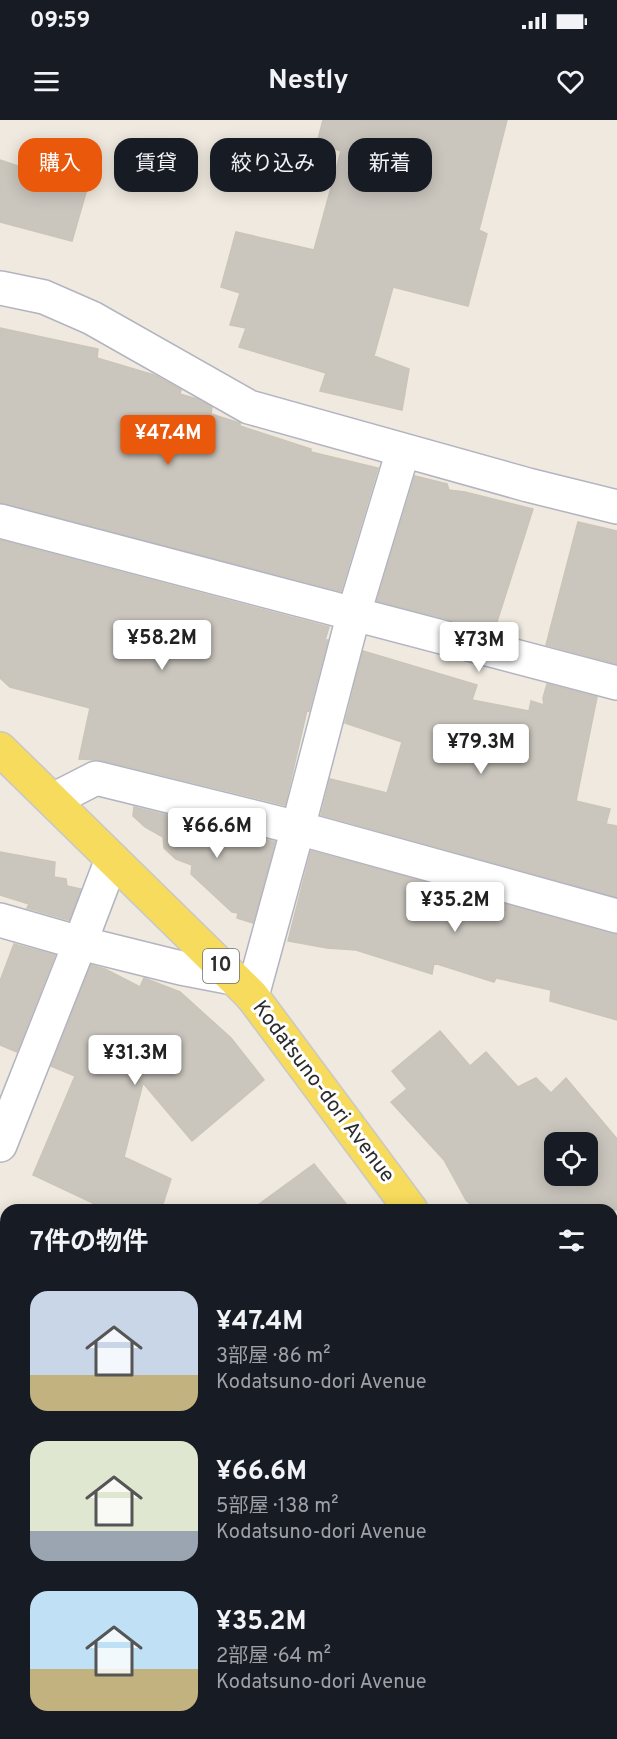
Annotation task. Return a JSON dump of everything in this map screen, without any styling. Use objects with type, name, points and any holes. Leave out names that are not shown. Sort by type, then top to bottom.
[{"type":"main road","name":"Kodatsuno-dori Avenue","points":[[0,749],[242,987],[406,1204]]},
{"type":"street","points":[[0,288],[44,297],[92,318],[249,407],[528,485],[617,507]]},
{"type":"street","points":[[0,920],[181,968],[242,987],[298,828],[354,613],[403,451]]},
{"type":"street","points":[[0,521],[617,683]]},
{"type":"street","points":[[52,800],[96,778],[298,828],[617,916]]},
{"type":"street","points":[[0,1145],[112,859]]},
{"type":"building","points":[[323,120],[507,120],[479,230],[487,234],[468,306],[393,287],[374,356],[409,369],[402,410],[320,391],[326,373],[239,347],[246,328],[230,325],[240,293],[221,287],[236,232],[314,250],[330,192],[336,192],[336,169],[341,151],[336,149],[336,138],[318,138]]},
{"type":"building","points":[[0,160],[18,166],[18,192],[86,192],[72,241],[0,222]]},
{"type":"building","points":[[0,328],[98,349],[97,358],[154,375],[181,390],[180,394],[212,407],[211,414],[311,449],[311,452],[378,468],[341,591],[0,503]]},
{"type":"building","points":[[415,476],[447,484],[449,490],[533,509],[494,631],[377,601]]},
{"type":"building","points":[[578,522],[617,531],[617,664],[546,645]]},
{"type":"building","points":[[0,540],[329,627],[325,640],[328,640],[309,711],[307,710],[285,805],[100,760],[79,759],[90,708],[10,687],[0,678]]},
{"type":"building","points":[[363,651],[477,685],[472,700],[529,711],[531,701],[544,705],[543,698],[547,684],[597,697],[576,801],[610,809],[606,824],[617,826],[617,897],[321,815],[330,779],[387,793],[402,742],[345,723]]},
{"type":"building","points":[[134,807],[275,842],[253,923],[237,918],[238,913],[232,912],[191,874],[192,865],[176,859],[164,848],[163,837],[145,827],[133,816]]},
{"type":"building","points":[[311,851],[617,934],[617,1020],[550,1001],[551,990],[496,978],[494,982],[434,963],[432,974],[356,950],[327,948],[288,941]]},
{"type":"building","points":[[0,852],[55,862],[54,877],[66,879],[67,886],[81,889],[69,920],[27,908],[29,904],[0,895]]},
{"type":"building","points":[[14,944],[55,955],[17,1052],[0,1045],[0,981]]},
{"type":"building","points":[[91,965],[105,969],[140,987],[144,978],[180,992],[231,1038],[264,1080],[192,1141],[143,1083],[124,1157],[171,1179],[163,1204],[92,1204],[33,1175],[75,1076],[51,1066]]},
{"type":"building","points":[[440,1031],[470,1066],[486,1052],[518,1087],[536,1078],[551,1093],[566,1078],[617,1139],[617,1204],[470,1204],[444,1160],[391,1102],[407,1089],[392,1071]]},
{"type":"building","points":[[314,1164],[346,1204],[259,1204]]}]
